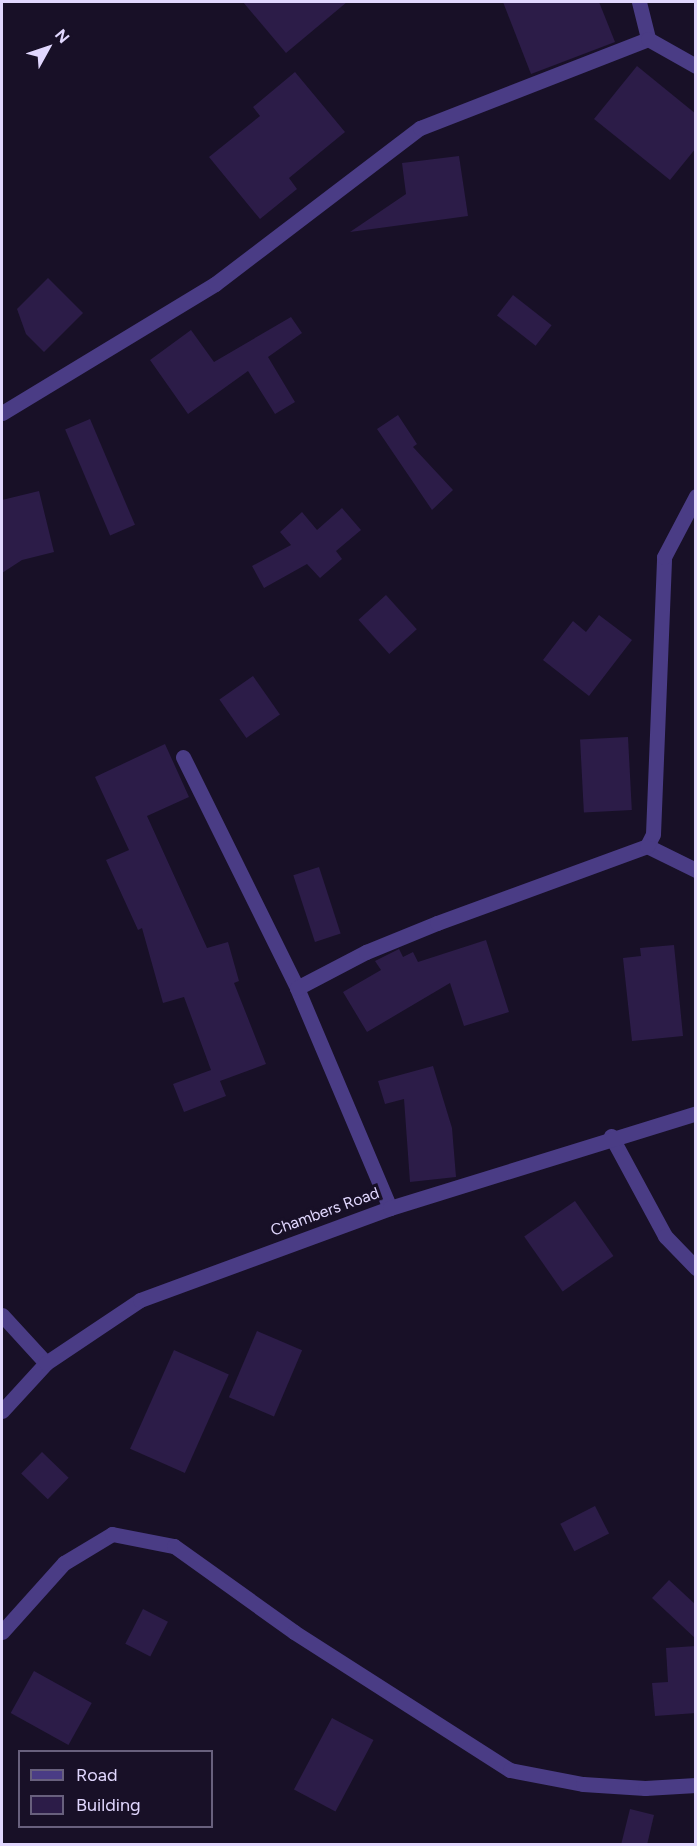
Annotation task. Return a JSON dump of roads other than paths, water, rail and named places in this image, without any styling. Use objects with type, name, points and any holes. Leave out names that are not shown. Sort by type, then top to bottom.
[{"type":"street","points":[[639,2],[648,39],[696,66]]},
{"type":"street","points":[[2,413],[215,284],[420,128],[648,39]]},
{"type":"street","points":[[647,846],[652,834],[664,557],[696,496]]},
{"type":"street","points":[[183,757],[297,988],[390,1208]]},
{"type":"street","points":[[297,988],[366,952],[417,931],[647,846],[696,870]]},
{"type":"street","name":"Chambers Road","points":[[2,1410],[46,1363],[140,1300],[390,1208],[612,1136],[696,1113]]},
{"type":"street","points":[[612,1136],[665,1236],[696,1268]]},
{"type":"street","points":[[2,1316],[46,1363]]},
{"type":"street","points":[[2,1632],[64,1563],[112,1534],[174,1545],[294,1632],[510,1770],[583,1784],[645,1788],[696,1785]]}]
